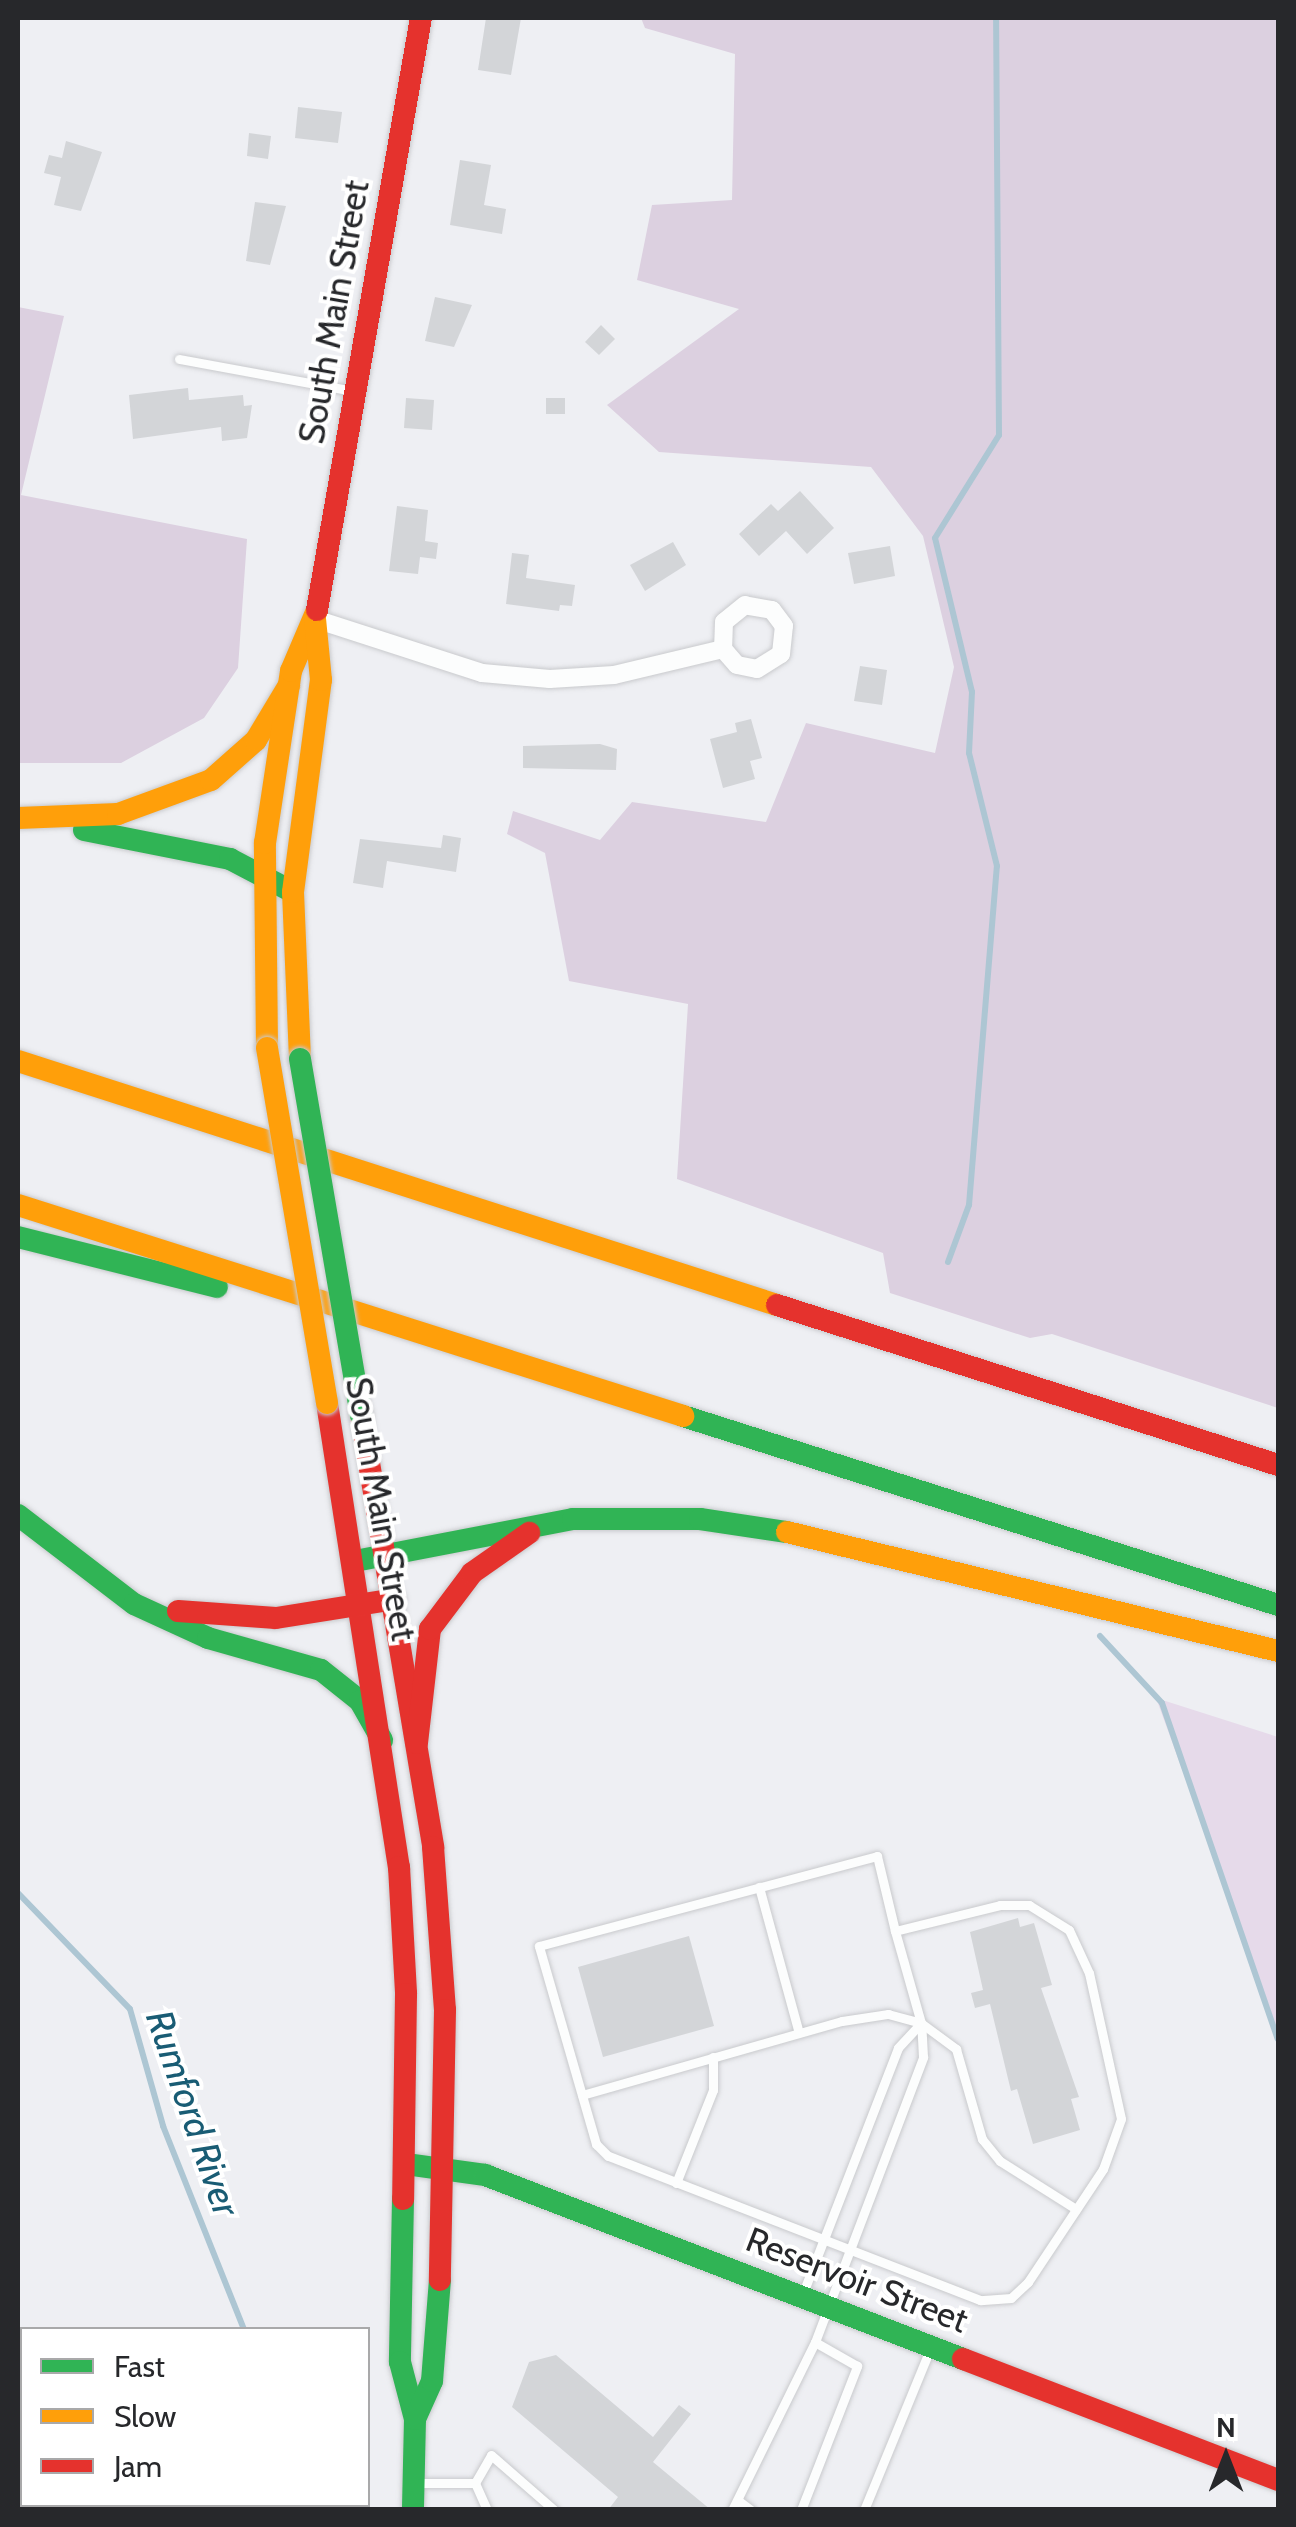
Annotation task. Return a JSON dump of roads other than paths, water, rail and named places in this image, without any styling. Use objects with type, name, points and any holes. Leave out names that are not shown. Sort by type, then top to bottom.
[{"type":"main road","name":"South Main Street","points":[[413,2510],[415,2419],[400,2362],[406,1994],[382,1740],[267,1048],[264,876],[289,685],[316,619],[421,18]]},
{"type":"main road","name":"South Main Street","points":[[316,619],[321,680],[293,892],[300,1059],[434,1847],[444,1990],[446,2166],[432,2381],[415,2419]]},
{"type":"main road","points":[[18,818],[118,814],[211,780],[256,740],[289,685]]},
{"type":"main road","points":[[18,818],[190,848],[264,876],[293,892]]},
{"type":"main road","points":[[18,1051],[170,1112]]},
{"type":"main road","points":[[18,1060],[1278,1466]]},
{"type":"main road","points":[[18,1205],[1278,1605]]},
{"type":"main road","points":[[18,1237],[214,1287],[308,1296]]},
{"type":"main road","points":[[18,1514],[134,1604],[208,1638],[321,1670],[360,1701],[382,1740]]},
{"type":"main road","points":[[355,1561],[548,1522],[637,1516],[776,1529],[1278,1651]]},
{"type":"main road","points":[[417,1743],[422,1662],[445,1603],[498,1549],[548,1522]]},
{"type":"main road","points":[[134,1604],[228,1620],[394,1599]]},
{"type":"main road","name":"Reservoir Street","points":[[406,2164],[446,2166],[802,2296],[1278,2480]]},
{"type":"street","points":[[316,619],[514,678],[614,675],[723,649]]},
{"type":"lane","points":[[179,359],[356,391]]},
{"type":"lane","points":[[751,2510],[735,2505],[815,2342],[846,2247],[923,2057],[921,2023],[895,1930],[877,1856],[540,1946],[596,2144],[608,2156],[821,2239],[846,2247],[995,2302],[1028,2282],[1102,2169],[1121,2119],[1090,1973],[1070,1930],[1029,1904],[1000,1905],[895,1930]]},
{"type":"lane","points":[[760,1887],[799,2033]]},
{"type":"lane","points":[[582,2094],[799,2033],[888,2014],[921,2023],[956,2049],[982,2138],[1000,2161],[1076,2209]]},
{"type":"lane","points":[[802,2296],[898,2048],[921,2023]]},
{"type":"lane","points":[[676,2182],[714,2090],[713,2058]]},
{"type":"lane","points":[[801,2510],[858,2366],[815,2342]]},
{"type":"lane","points":[[864,2510],[931,2346]]},
{"type":"lane","points":[[475,2483],[491,2455],[554,2510]]},
{"type":"lane","points":[[413,2483],[475,2483]]},
{"type":"lane","points":[[475,2483],[487,2510]]},
{"type":"waterway","points":[[948,1262],[969,1205],[997,866],[969,753],[972,692],[935,538],[999,435],[996,18]]},
{"type":"waterway","points":[[1100,1636],[1162,1703],[1278,2039]]},
{"type":"waterway","name":"Rumford River","points":[[18,1893],[130,2009],[163,2126],[243,2327]]}]
